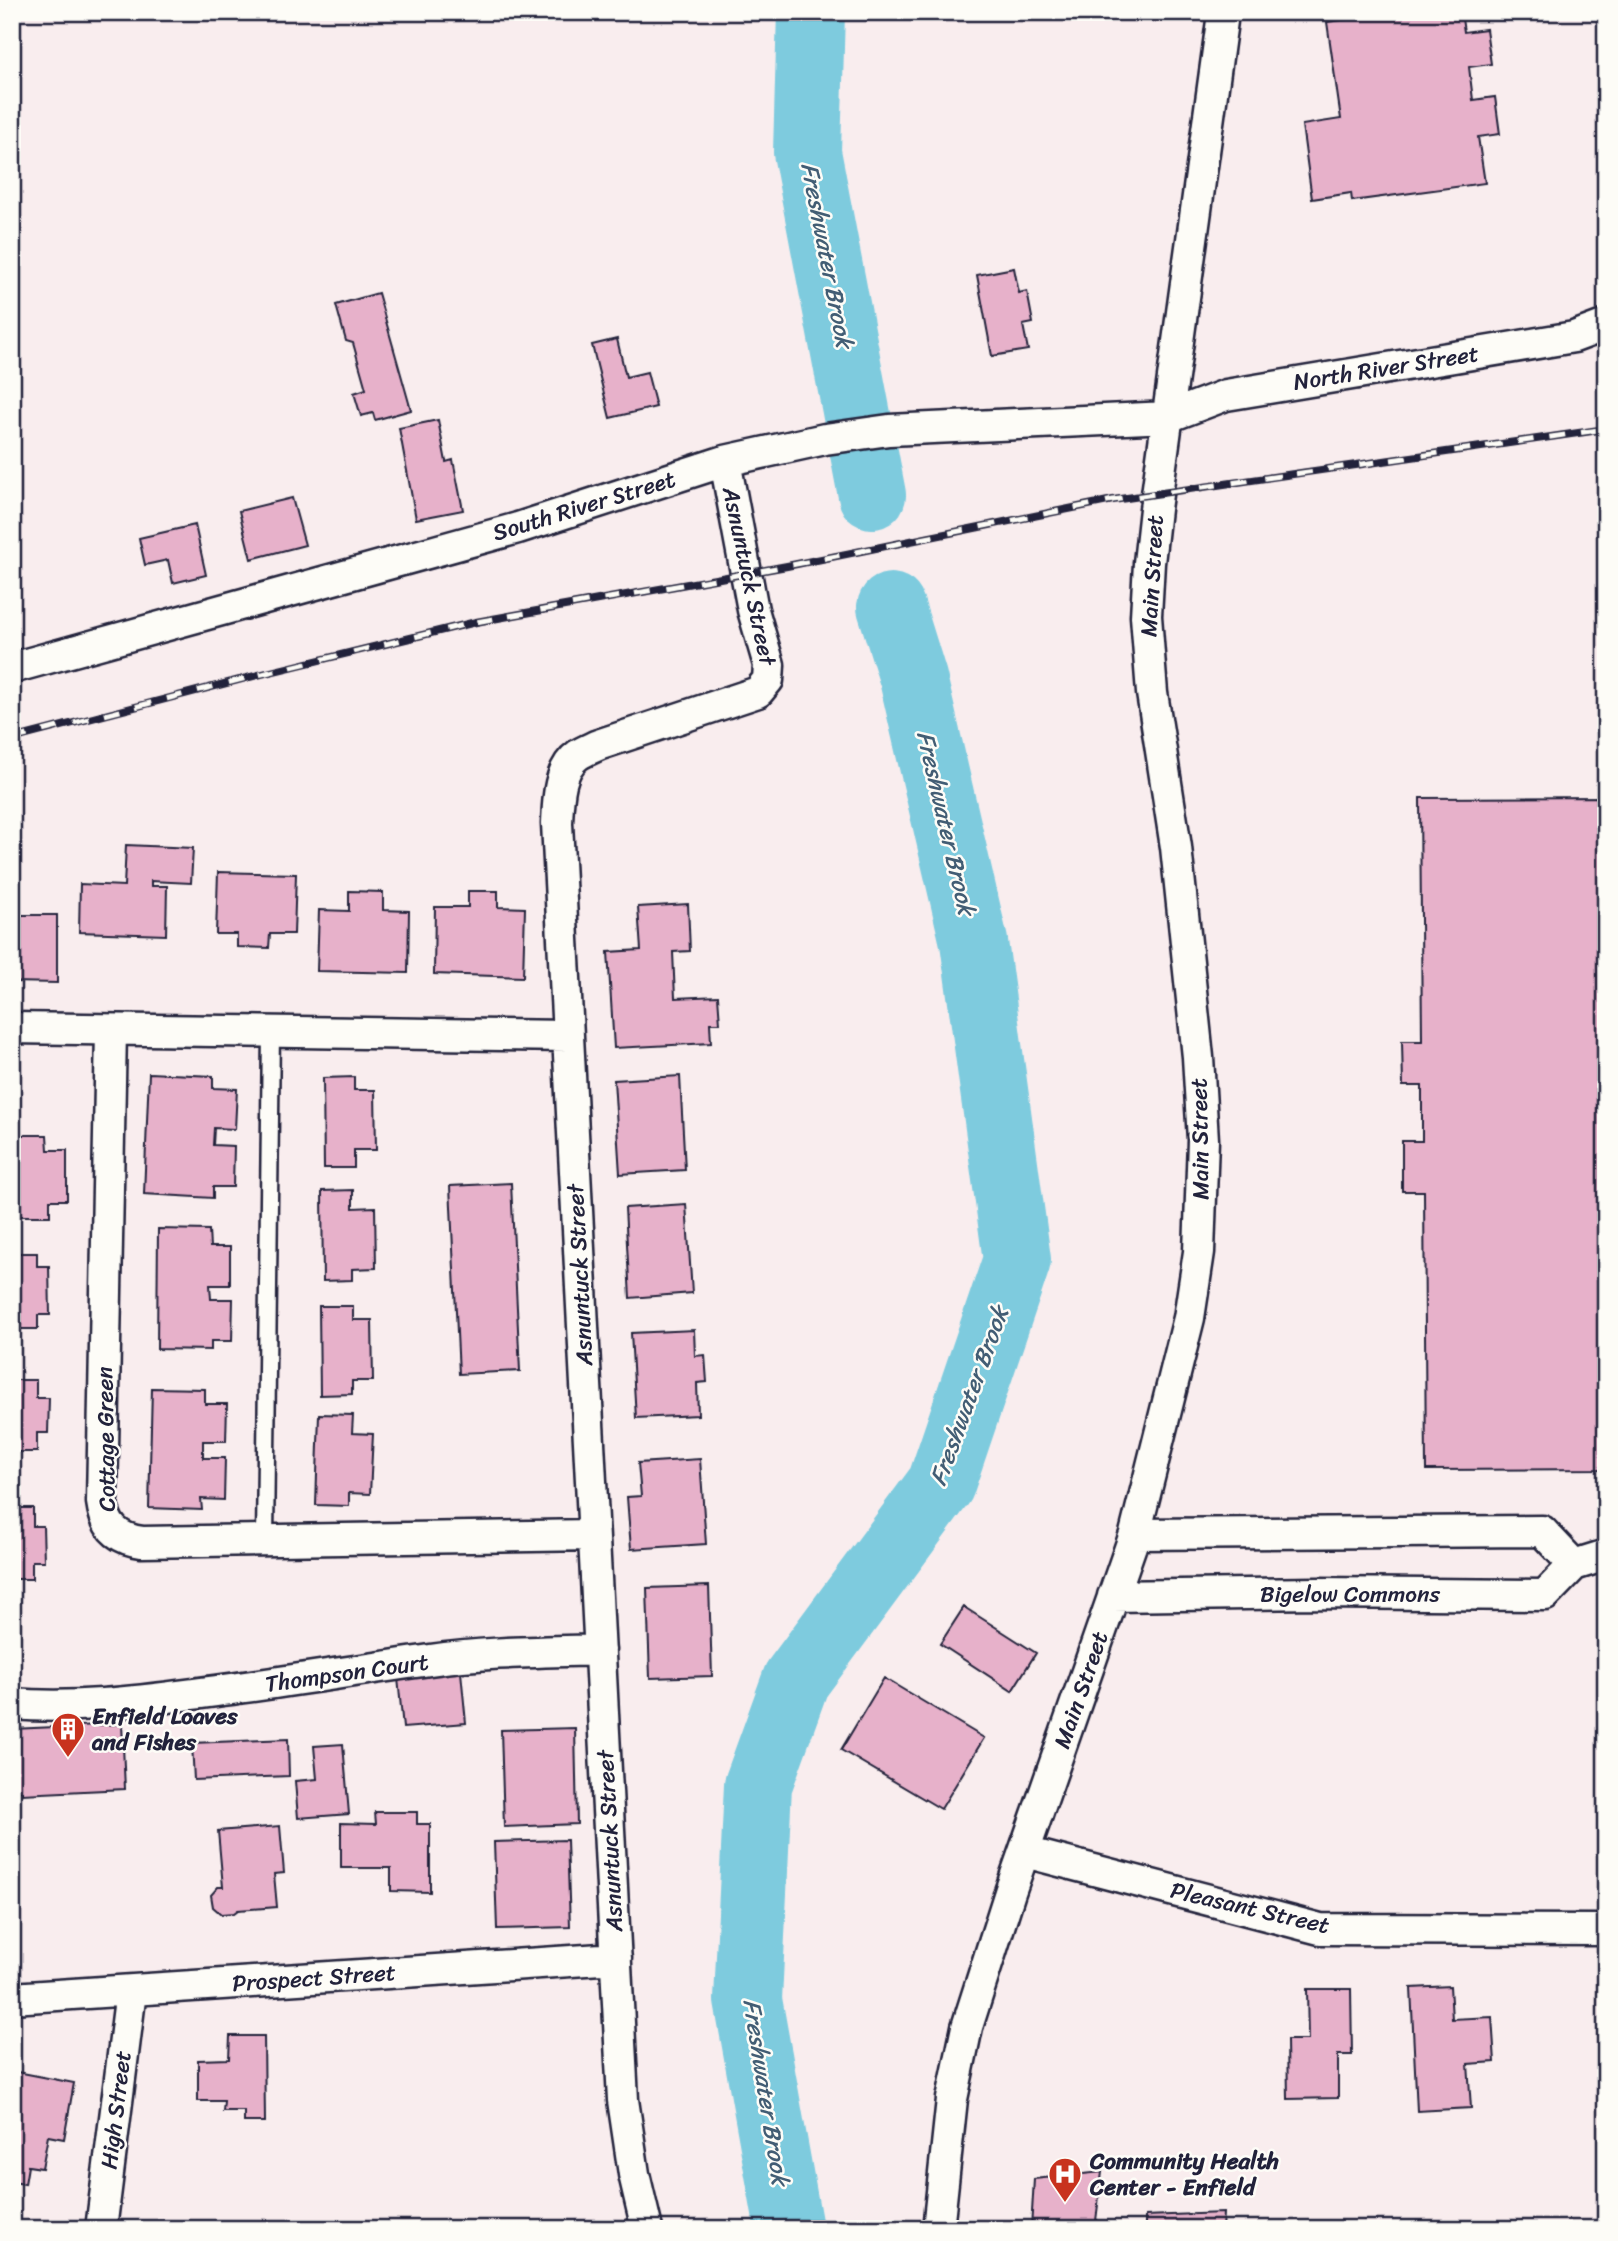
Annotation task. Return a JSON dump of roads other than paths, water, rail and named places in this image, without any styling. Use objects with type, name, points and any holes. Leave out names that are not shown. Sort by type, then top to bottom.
[{"type":"street","name":"Main Street","points":[[938,2229],[952,2099],[967,2027],[1010,1892],[1135,1534],[1189,1318],[1199,1252],[1203,1203],[1203,1140],[1198,1058],[1176,846],[1152,692],[1146,616],[1149,563],[1222,21]]},
{"type":"street","name":"North River Street","points":[[1168,417],[1226,395],[1574,337],[1606,325]]},
{"type":"street","name":"South River Street","points":[[12,668],[518,528],[725,461],[825,439],[890,430],[1168,417]]},
{"type":"street","name":"Asnuntuck Street","points":[[647,2229],[626,2132],[557,823],[566,770],[578,755],[598,745],[751,695],[758,692],[768,680],[769,665],[753,610],[725,461]]},
{"type":"street","points":[[12,1028],[568,1037]]},
{"type":"street","name":"Cottage Green","points":[[111,1030],[104,1514],[109,1526],[130,1541],[593,1535]]},
{"type":"street","points":[[1135,1534],[1542,1531],[1574,1565]]},
{"type":"street","name":"Bigelow Commons","points":[[1113,1596],[1318,1593],[1545,1595],[1574,1565],[1606,1555]]},
{"type":"street","name":"Thompson Court","points":[[12,1704],[112,1704],[433,1660],[491,1654],[600,1650]]},
{"type":"street","name":"Pleasant Street","points":[[1025,1852],[1320,1929],[1606,1930]]},
{"type":"street","name":"Prospect Street","points":[[12,1998],[616,1958]]},
{"type":"street","name":"High Street","points":[[101,2229],[131,1991]]},
{"type":"lane","points":[[265,1540],[271,1032]]},
{"type":"waterway","name":"Freshwater Brook","points":[[811,12],[807,152],[872,495]]},
{"type":"waterway","name":"Freshwater Brook","points":[[789,2229],[748,2000],[758,1785],[796,1680],[941,1484],[1017,1260],[974,942],[913,678],[891,607]]},
{"type":"railway","points":[[12,739],[476,622],[787,566],[1113,500],[1606,429]]},
{"type":"place","name":"Enfield Loaves and Fishes","points":[[68,1759]]},
{"type":"place","name":"Community Health Center - Enfield","points":[[1065,2204]]}]
